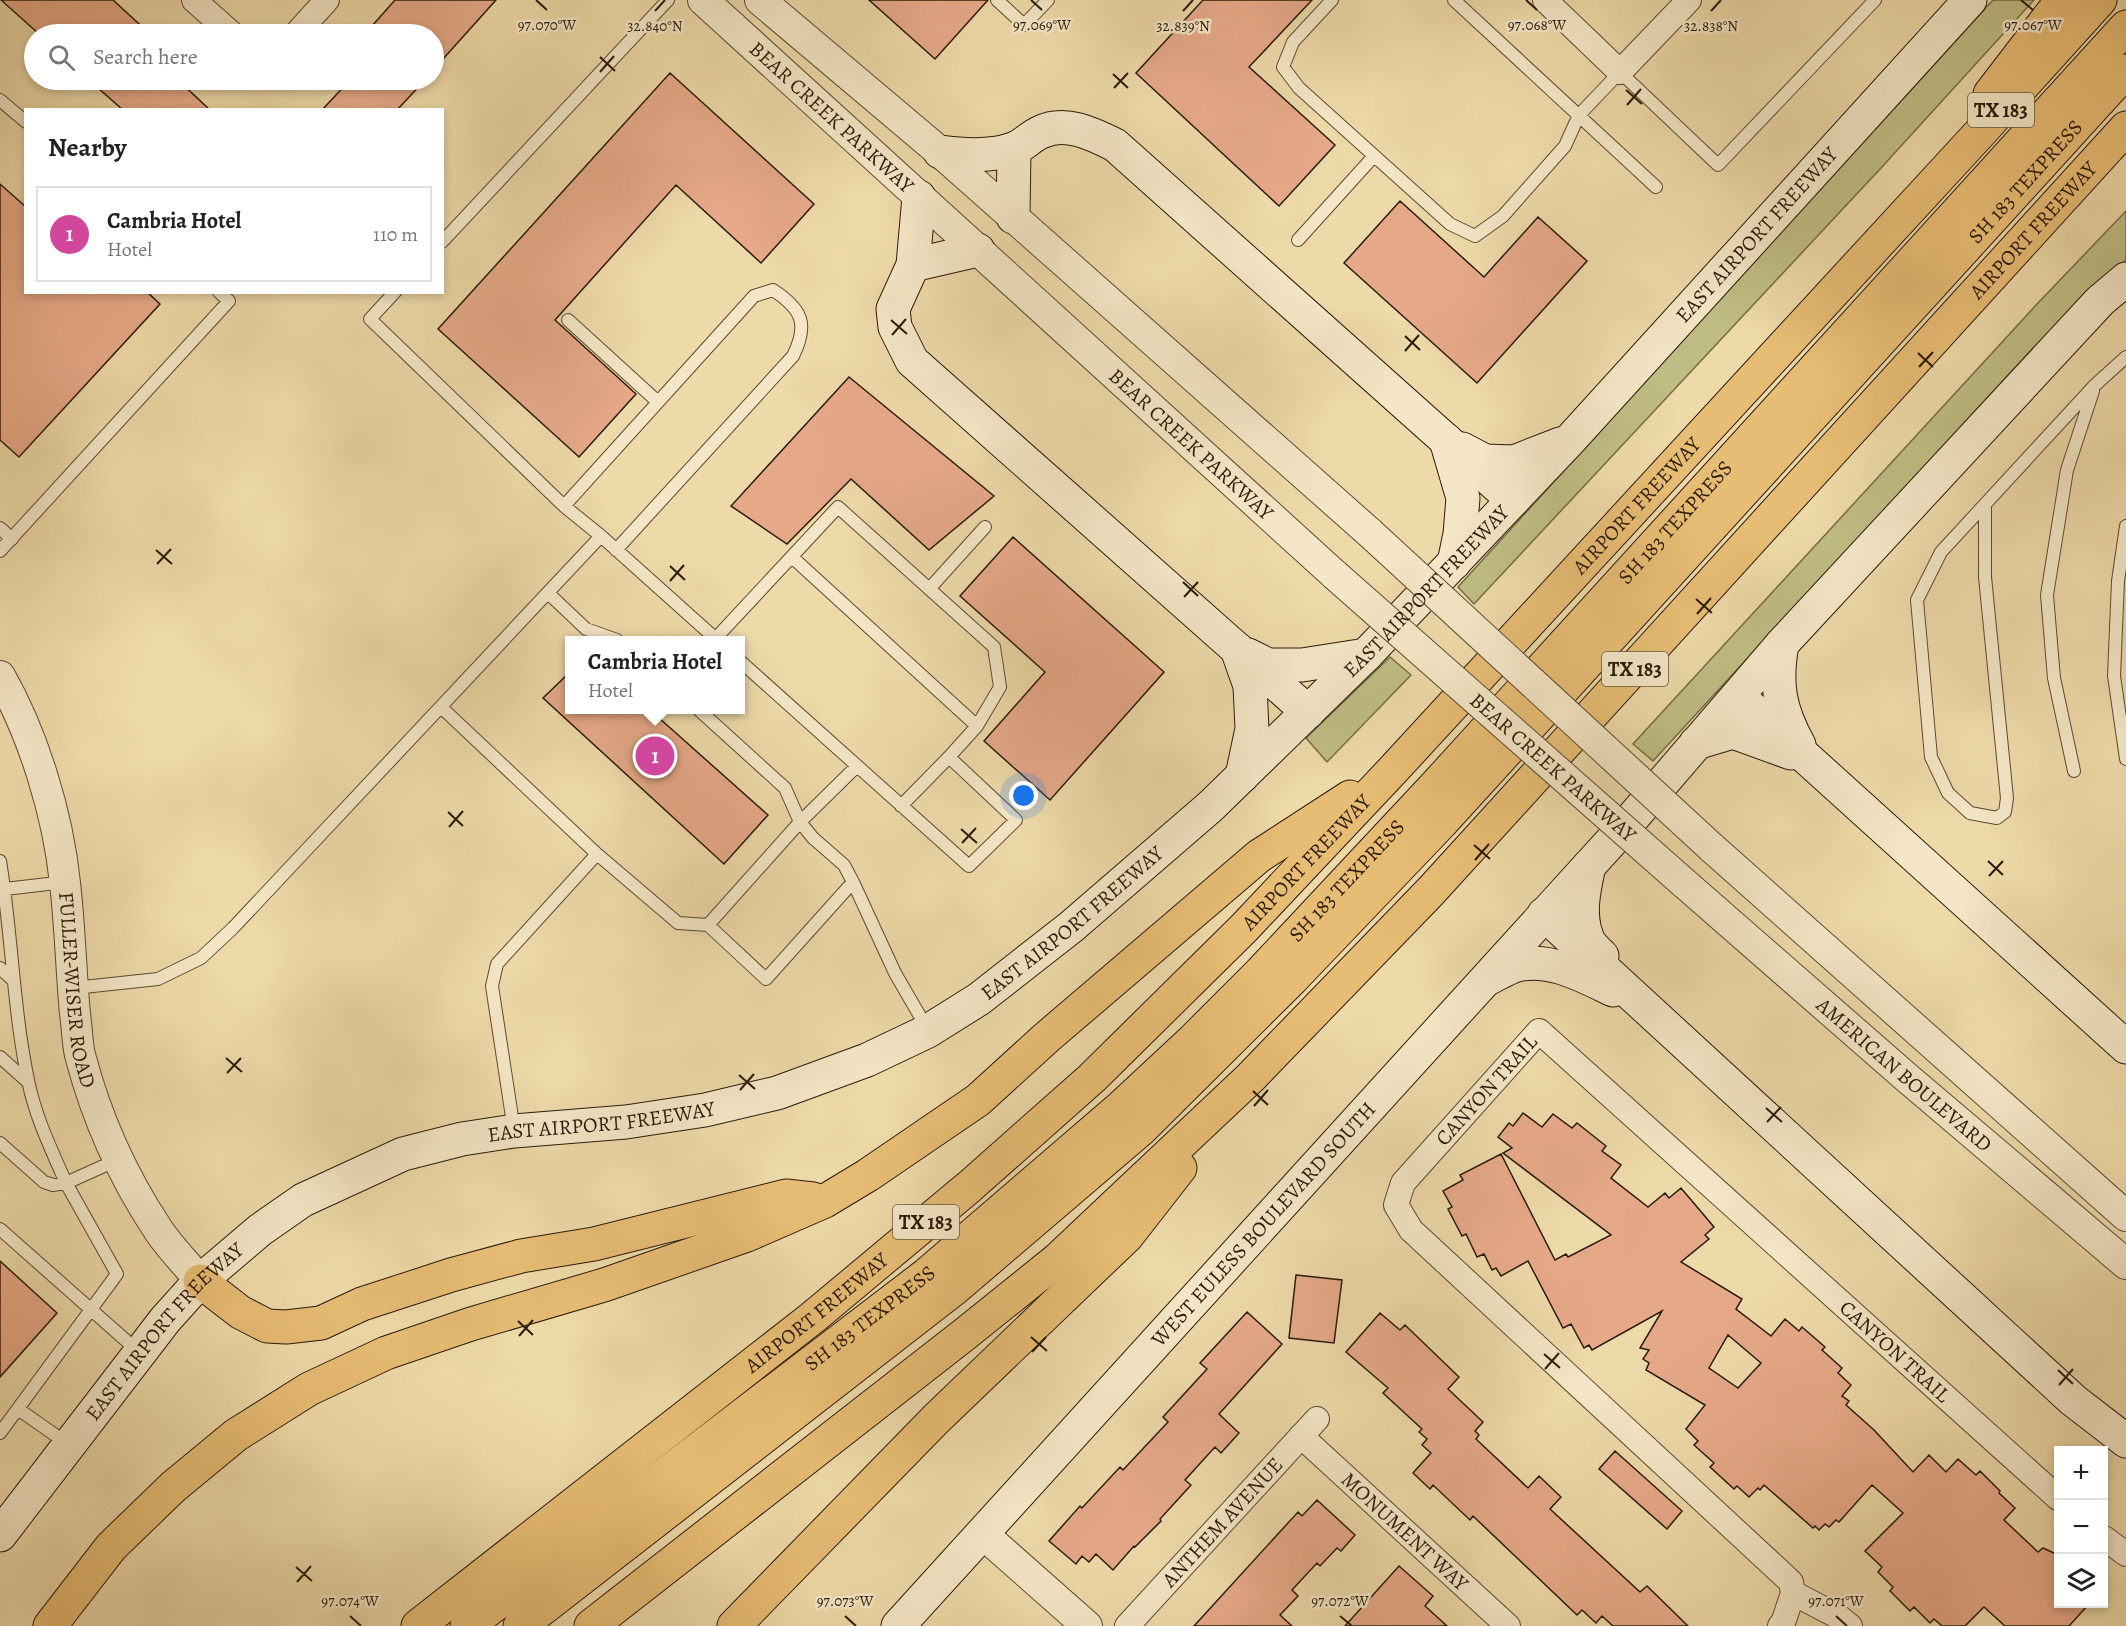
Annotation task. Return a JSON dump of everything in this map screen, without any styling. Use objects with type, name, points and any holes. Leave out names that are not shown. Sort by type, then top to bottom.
[{"type":"highway","points":[[1900,218],[2022,50],[2062,0]]},
{"type":"highway","name":"AIRPORT FREEWAY","points":[[418,1626],[812,1318],[969,1187],[1092,1078],[1244,928],[1392,771],[2100,0]]},
{"type":"highway","name":"SH 183 TEXPRESS","points":[[467,1626],[926,1275],[1120,1108],[1193,1040],[1261,972],[1436,785],[2126,27]]},
{"type":"highway","name":"SH 183 TEXPRESS","points":[[520,1626],[954,1289],[1140,1130],[1292,979],[1442,822],[2126,71]]},
{"type":"highway","name":"AIRPORT FREEWAY","points":[[591,1626],[966,1335],[1057,1260],[1250,1078],[1431,891],[2126,128]]},
{"type":"highway","points":[[2013,252],[2126,160]]},
{"type":"highway","points":[[50,1626],[111,1547],[173,1486],[236,1435],[309,1389],[386,1353],[625,1278],[747,1235],[825,1201],[868,1175],[978,1100],[1046,1038],[1259,856],[1392,771]]},
{"type":"highway","points":[[734,1626],[936,1419],[1127,1236],[1250,1078]]},
{"type":"highway","points":[[200,1281],[240,1312],[267,1326],[285,1327],[321,1323],[362,1304],[451,1275],[521,1257],[594,1244],[786,1196],[825,1201]]},
{"type":"main road","name":"EAST AIRPORT FREEWAY","points":[[0,1535],[165,1320],[200,1281],[260,1230],[303,1200],[403,1154],[462,1139],[514,1131],[626,1122],[705,1110],[777,1094],[867,1060],[928,1031],[979,999],[1071,927],[1211,806],[1366,655],[1570,440],[1970,0]]},
{"type":"main road","points":[[940,152],[970,156],[1014,149],[1042,131],[1060,127],[1086,130],[1115,144],[1513,500]]},
{"type":"main road","points":[[1013,217],[1014,149]]},
{"type":"main road","points":[[920,197],[913,265],[893,309],[895,327],[912,361],[1308,712]]},
{"type":"main road","points":[[913,265],[978,250]]},
{"type":"main road","points":[[1696,743],[1782,644],[2100,301],[2126,279]]},
{"type":"main road","points":[[1446,440],[1485,461],[1514,462],[1570,440]]},
{"type":"main road","points":[[1446,440],[1463,498],[1460,534],[1454,563]]},
{"type":"main road","points":[[1782,644],[1778,668],[1780,694],[1787,723],[1808,759]]},
{"type":"main road","points":[[1238,649],[1269,665],[1302,665],[1366,655]]},
{"type":"main road","points":[[1238,649],[1250,686],[1252,729],[1242,776]]},
{"type":"main road","points":[[1738,696],[2126,1047]]},
{"type":"main road","points":[[1696,743],[1732,732],[1808,759]]},
{"type":"main road","name":"WEST EULESS BOULEVARD SOUTH","points":[[898,1626],[1628,823],[1696,743]]},
{"type":"main road","points":[[1589,866],[1582,899],[1587,939],[1641,1003]]},
{"type":"main road","points":[[1544,914],[2073,1400],[2126,1441]]},
{"type":"main road","points":[[1482,981],[1516,966],[1535,963],[1574,971],[1641,1003]]},
{"type":"street","points":[[194,0],[221,24]]},
{"type":"street","points":[[305,24],[327,0]]},
{"type":"street","name":"BEAR CREEK PARKWAY","points":[[703,0],[1335,575],[1684,883]]},
{"type":"street","name":"BEAR CREEK PARKWAY","points":[[760,0],[940,152],[1370,533],[1711,847]]},
{"type":"street","points":[[1545,0],[1620,72],[1689,0]]},
{"type":"street","name":"FULLER-WISER ROAD","points":[[0,676],[8,690],[43,781],[58,838],[65,882],[72,988],[80,1053],[99,1117],[117,1160],[158,1229],[200,1281]]},
{"type":"street","name":"AMERICAN BOULEVARD","points":[[1711,847],[2126,1216]]},
{"type":"street","name":"AMERICAN BOULEVARD","points":[[1684,883],[1906,1077],[2126,1264]]},
{"type":"street","name":"CANYON TRAIL","points":[[1793,1593],[1791,1582],[1411,1230],[1396,1205],[1403,1183],[1539,1031],[2054,1494]]},
{"type":"street","name":"MONUMENT WAY","points":[[1309,1428],[1504,1625]]},
{"type":"street","name":"ANTHEM AVENUE","points":[[1127,1626],[1309,1428]]},
{"type":"street","points":[[983,1534],[1087,1626]]},
{"type":"street","points":[[2108,1541],[2126,1554]]},
{"type":"street","points":[[1780,1626],[1784,1623],[1793,1593],[1839,1617],[1851,1626]]},
{"type":"lane","points":[[444,240],[668,0]]},
{"type":"lane","points":[[998,0],[1024,25],[1048,0]]},
{"type":"lane","points":[[1332,0],[1293,42],[1283,67],[1299,88],[1450,224],[1475,236],[1503,216],[1565,146],[1579,115],[1620,72],[1718,165],[1875,0]]},
{"type":"lane","points":[[1454,0],[1656,187]]},
{"type":"lane","points":[[0,100],[24,120]]},
{"type":"lane","points":[[1298,240],[1374,156]]},
{"type":"lane","points":[[564,506],[754,296],[772,290],[790,301],[801,319],[801,339],[793,356],[616,550]]},
{"type":"lane","points":[[0,551],[229,301],[221,294]]},
{"type":"lane","points":[[393,294],[370,319],[564,506],[601,536],[712,636]]},
{"type":"lane","points":[[568,320],[658,402]]},
{"type":"lane","points":[[1985,504],[1985,577],[2007,798],[2005,812],[1997,818],[1970,813],[1948,793],[1931,757],[1917,600],[1941,552],[1985,504],[2094,386],[2126,357]]},
{"type":"lane","points":[[2073,771],[2054,678],[2046,596],[2067,471],[2094,386]]},
{"type":"lane","points":[[720,636],[838,507],[994,647],[1000,687],[977,726],[902,806]]},
{"type":"lane","points":[[2126,526],[2118,581],[2114,676],[2126,759]]},
{"type":"lane","points":[[930,588],[984,527]]},
{"type":"lane","points":[[0,528],[12,539]]},
{"type":"lane","points":[[72,988],[158,979],[201,957],[233,928],[601,536]]},
{"type":"lane","points":[[792,557],[977,726]]},
{"type":"lane","points":[[548,593],[586,629],[606,636]]},
{"type":"lane","points":[[745,666],[969,866],[1016,820],[949,757]]},
{"type":"lane","points":[[441,707],[597,854],[678,923],[708,925],[766,979],[853,882]]},
{"type":"lane","points":[[703,714],[785,788],[800,822],[813,838],[844,865],[895,973],[928,1031]]},
{"type":"lane","points":[[708,925],[800,822],[858,766]]},
{"type":"lane","points":[[514,1131],[492,986],[497,964],[597,854]]},
{"type":"lane","points":[[0,861],[5,889],[17,1016],[28,1082],[39,1122],[66,1183],[117,1274],[0,1433]]},
{"type":"lane","points":[[5,889],[65,882]]},
{"type":"lane","points":[[0,968],[14,981]]},
{"type":"lane","points":[[0,1057],[28,1082]]},
{"type":"lane","points":[[0,1143],[44,1182],[53,1185],[66,1183],[117,1160]]},
{"type":"lane","points":[[0,1229],[140,1353]]},
{"type":"lane","points":[[18,1409],[69,1444]]},
{"type":"shaded area","points":[[1993,0],[2034,0],[1881,168],[1474,604],[1458,587]]},
{"type":"shaded area","points":[[2126,211],[2126,260],[2033,348],[1653,761],[1633,744],[2038,303]]},
{"type":"shaded area","points":[[1390,657],[1411,675],[1327,762],[1306,738]]},
{"type":"building","points":[[1,0],[113,0],[139,24],[28,24]]},
{"type":"building","points":[[395,0],[496,0],[444,58],[444,24],[374,24]]},
{"type":"building","points":[[869,0],[988,0],[935,59]]},
{"type":"building","points":[[1203,0],[1312,0],[1249,67],[1335,145],[1279,206],[1136,73]]},
{"type":"building","points":[[670,73],[814,204],[761,263],[676,185],[555,320],[636,394],[579,457],[438,329]]},
{"type":"building","points":[[100,90],[189,90],[208,108],[121,108]]},
{"type":"building","points":[[341,90],[416,90],[399,108],[324,108]]},
{"type":"building","points":[[0,184],[24,205],[24,294],[149,294],[160,304],[19,457],[0,440]]},
{"type":"building","points":[[1400,201],[1484,277],[1538,217],[1587,261],[1477,383],[1344,263]]},
{"type":"building","points":[[849,377],[994,496],[929,550],[851,479],[787,544],[731,506]]},
{"type":"building","points":[[1013,537],[1164,672],[1050,800],[984,741],[1045,672],[960,596]]},
{"type":"building","points":[[565,677],[565,714],[654,714],[768,815],[724,864],[543,698]]},
{"type":"building","points":[[1523,1113],[1542,1127],[1553,1114],[1572,1128],[1577,1123],[1606,1146],[1602,1151],[1621,1165],[1611,1178],[1648,1207],[1665,1193],[1669,1198],[1681,1188],[1714,1227],[1705,1235],[1709,1239],[1681,1262],[1742,1299],[1736,1309],[1771,1336],[1785,1319],[1799,1331],[1802,1327],[1825,1347],[1822,1350],[1842,1368],[1838,1373],[1851,1385],[1842,1396],[1849,1401],[1846,1405],[1874,1430],[1913,1472],[1929,1455],[1946,1472],[1958,1459],[1976,1475],[1980,1471],[2015,1508],[2004,1520],[2038,1552],[2043,1548],[2054,1553],[2054,1608],[2085,1608],[2069,1626],[2005,1626],[1984,1607],[1965,1626],[1942,1626],[1934,1619],[1930,1623],[1914,1607],[1910,1611],[1890,1591],[1893,1587],[1878,1572],[1882,1567],[1865,1551],[1903,1513],[1872,1485],[1839,1522],[1836,1520],[1829,1527],[1825,1524],[1819,1530],[1815,1526],[1813,1528],[1764,1485],[1749,1497],[1737,1486],[1734,1489],[1710,1467],[1714,1463],[1694,1445],[1698,1441],[1686,1429],[1705,1405],[1646,1370],[1649,1363],[1643,1359],[1649,1350],[1640,1348],[1662,1311],[1592,1350],[1589,1345],[1584,1348],[1571,1324],[1563,1328],[1528,1261],[1501,1276],[1496,1268],[1492,1270],[1484,1254],[1477,1257],[1466,1234],[1462,1236],[1448,1209],[1452,1207],[1443,1191],[1463,1180],[1460,1175],[1501,1154],[1555,1260],[1566,1254],[1568,1257],[1611,1235],[1503,1153],[1512,1148],[1498,1137],[1509,1123],[1513,1126]],"holes":[[[1728,1335],[1761,1363],[1738,1388],[1709,1368]]]},
{"type":"building","points":[[0,1261],[57,1313],[0,1377]]},
{"type":"building","points":[[1296,1275],[1342,1280],[1334,1343],[1289,1338]]},
{"type":"building","points":[[1247,1312],[1282,1344],[1219,1414],[1239,1433],[1221,1453],[1215,1447],[1185,1480],[1191,1485],[1160,1519],[1161,1521],[1113,1570],[1096,1554],[1089,1562],[1082,1556],[1076,1564],[1049,1541],[1080,1506],[1082,1508],[1120,1467],[1123,1470],[1168,1422],[1163,1417],[1207,1369],[1200,1363]]},
{"type":"building","points":[[1380,1313],[1400,1330],[1405,1325],[1459,1377],[1448,1389],[1483,1422],[1475,1431],[1479,1435],[1476,1439],[1528,1488],[1539,1476],[1561,1497],[1550,1509],[1640,1592],[1647,1586],[1688,1626],[1613,1626],[1602,1616],[1596,1623],[1582,1610],[1577,1615],[1473,1516],[1470,1520],[1433,1485],[1430,1489],[1413,1473],[1431,1453],[1422,1445],[1427,1439],[1419,1432],[1422,1429],[1383,1393],[1388,1388],[1346,1352]]},
{"type":"building","points":[[1615,1451],[1682,1511],[1667,1529],[1599,1469]]},
{"type":"building","points":[[1317,1500],[1355,1535],[1341,1551],[1337,1548],[1320,1566],[1317,1563],[1292,1590],[1298,1596],[1280,1615],[1292,1626],[1194,1626],[1298,1512],[1302,1516]]},
{"type":"building","points":[[1399,1566],[1433,1596],[1425,1606],[1447,1626],[1345,1626]]},
{"type":"place","name":"Cambria Hotel","points":[[655,756]]}]
